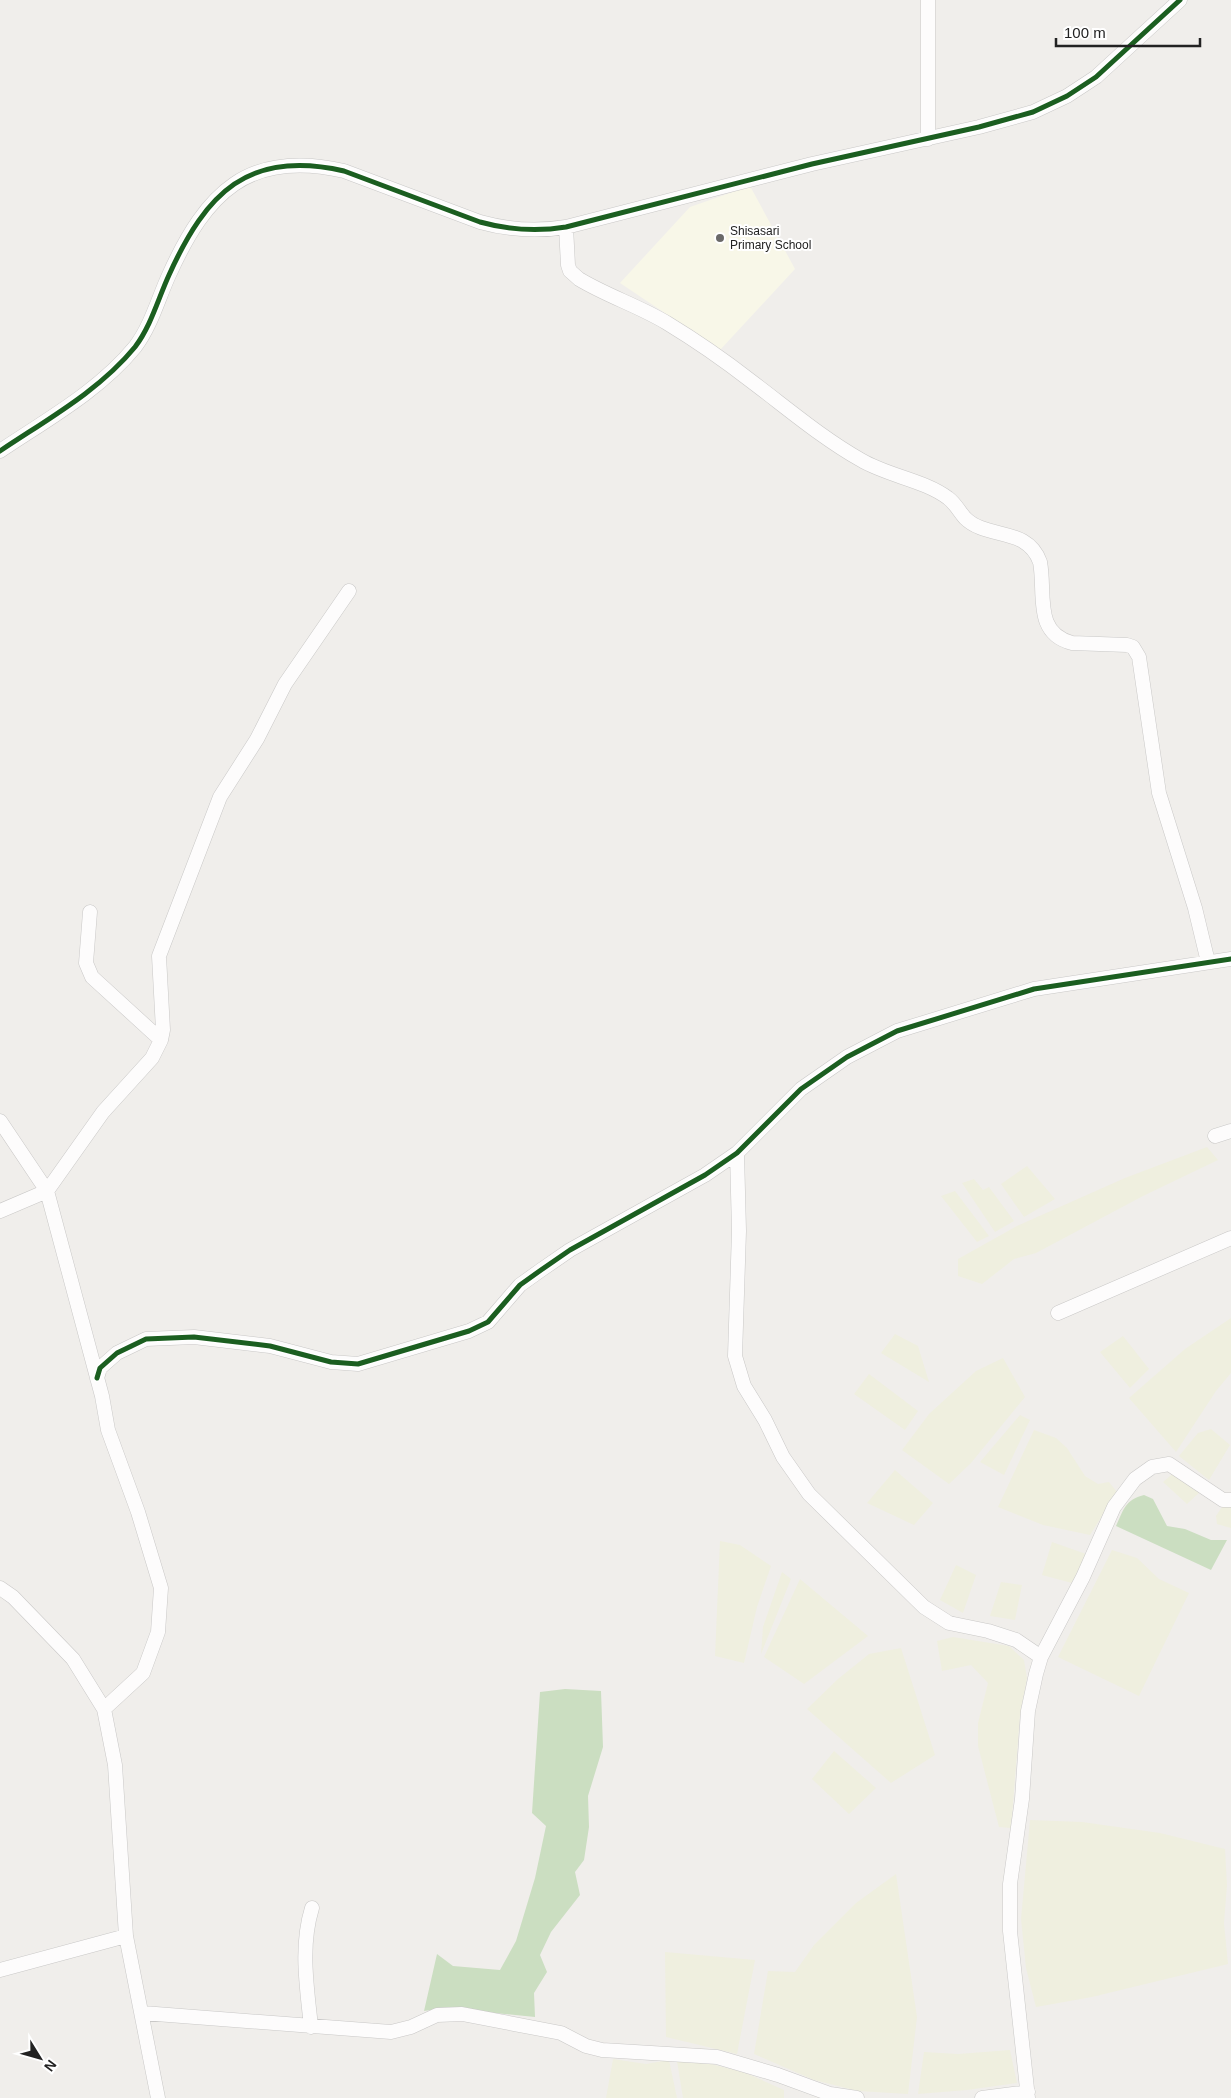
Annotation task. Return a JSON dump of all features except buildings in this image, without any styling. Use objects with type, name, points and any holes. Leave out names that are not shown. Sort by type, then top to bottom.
[{"type":"street","points":[[928,0],[928,139]]},
{"type":"street","points":[[0,452],[88,392],[124,359],[144,332],[169,275],[190,235],[211,202],[234,183],[255,173],[298,165],[329,168],[344,171],[480,222],[500,227],[531,231],[566,227],[812,164],[979,128],[1032,112],[1067,96],[1096,77],[1119,58],[1180,0]]},
{"type":"street","points":[[566,227],[568,265],[570,271],[579,279],[666,322],[750,379],[819,433],[862,461],[892,475],[936,490],[950,499],[972,523],[1013,536],[1029,545],[1038,555],[1040,562],[1044,611],[1047,626],[1052,634],[1072,643],[1127,645],[1133,647],[1139,657],[1159,793],[1195,908],[1208,962]]},
{"type":"street","points":[[0,1211],[47,1190],[104,1112],[152,1058],[162,1040],[163,1030],[159,956],[220,797],[257,739],[285,684],[349,591]]},
{"type":"street","points":[[90,912],[86,962],[92,978],[162,1040]]},
{"type":"street","points":[[97,1378],[100,1368],[117,1353],[146,1339],[194,1338],[261,1345],[331,1362],[358,1364],[469,1332],[488,1322],[520,1285],[570,1250],[705,1175],[736,1153],[801,1089],[847,1057],[907,1027],[1034,989],[1231,959]]},
{"type":"street","points":[[0,1121],[47,1190],[97,1378],[108,1430],[138,1512],[161,1588],[158,1632],[143,1673],[104,1709]]},
{"type":"street","points":[[1215,1136],[1231,1131]]},
{"type":"street","points":[[736,1153],[739,1231],[735,1356],[744,1386],[765,1420],[783,1457],[809,1494],[924,1607],[949,1622],[1016,1640],[1041,1657]]},
{"type":"street","points":[[1058,1313],[1231,1238]]},
{"type":"street","points":[[982,2098],[1028,2095],[1010,1931],[1010,1884],[1022,1799],[1028,1711],[1041,1657],[1082,1577],[1114,1507],[1135,1479],[1152,1467],[1169,1464],[1223,1500],[1231,1500]]},
{"type":"street","points":[[0,1588],[13,1597],[73,1659],[104,1709],[115,1765],[126,1936],[158,2098]]},
{"type":"street","points":[[311,2027],[305,1967],[306,1928],[312,1908]]},
{"type":"street","points":[[0,1970],[126,1936]]},
{"type":"street","points":[[142,2013],[391,2032],[411,2027],[437,2015],[462,2014],[561,2033],[586,2046],[602,2050],[717,2057],[778,2075],[830,2094],[857,2098]]},
{"type":"shaded area","name":"Shisasari Primary School","points":[[750,186],[795,269],[720,350],[620,283],[690,207]]},
{"type":"green space","points":[[1207,1147],[1218,1160],[1143,1196],[1036,1253],[1014,1259],[982,1284],[958,1276],[958,1259],[1017,1226],[1125,1178]]},
{"type":"green space","points":[[1027,1166],[1055,1199],[1024,1217],[1001,1184]]},
{"type":"green space","points":[[974,1179],[983,1190],[989,1187],[1014,1221],[995,1232],[962,1183]]},
{"type":"green space","points":[[955,1191],[989,1236],[977,1242],[941,1196]]},
{"type":"green space","points":[[1231,1318],[1231,1373],[1216,1391],[1176,1452],[1129,1398],[1185,1349]]},
{"type":"green space","points":[[895,1334],[918,1346],[929,1382],[881,1353]]},
{"type":"green space","points":[[1123,1336],[1149,1369],[1130,1388],[1100,1352]]},
{"type":"green space","points":[[1003,1358],[1025,1397],[971,1463],[949,1484],[902,1450],[929,1414],[976,1371]]},
{"type":"green space","points":[[869,1374],[918,1411],[905,1430],[854,1394]]},
{"type":"green space","points":[[1020,1415],[1030,1420],[1004,1475],[980,1462]]},
{"type":"green space","points":[[1211,1429],[1230,1445],[1209,1480],[1179,1456],[1198,1433]]},
{"type":"green space","points":[[1034,1430],[1056,1438],[1067,1448],[1085,1476],[1098,1484],[1109,1482],[1117,1492],[1090,1535],[1043,1525],[998,1507]]},
{"type":"green space","points":[[895,1470],[933,1503],[914,1525],[867,1503]]},
{"type":"green space","points":[[1176,1471],[1202,1490],[1187,1504],[1163,1482]]},
{"type":"green space","points":[[1144,1495],[1153,1499],[1167,1526],[1185,1529],[1211,1540],[1227,1540],[1211,1570],[1116,1526],[1123,1510],[1129,1503]]},
{"type":"green space","points":[[1224,1504],[1231,1507],[1231,1528],[1217,1524],[1216,1516]]},
{"type":"green space","points":[[720,1541],[740,1545],[771,1566],[757,1607],[744,1663],[715,1656]]},
{"type":"green space","points":[[1052,1542],[1086,1554],[1072,1583],[1042,1575]]},
{"type":"green space","points":[[1112,1550],[1137,1558],[1159,1579],[1189,1593],[1139,1696],[1058,1657]]},
{"type":"green space","points":[[956,1565],[976,1575],[963,1613],[940,1600]]},
{"type":"green space","points":[[782,1572],[791,1579],[761,1654],[763,1627]]},
{"type":"green space","points":[[800,1579],[868,1636],[804,1684],[764,1657]]},
{"type":"green space","points":[[1001,1582],[1022,1585],[1015,1620],[990,1616]]},
{"type":"green space","points":[[953,1637],[1009,1646],[1024,1660],[1027,1678],[1020,1716],[1011,1828],[999,1827],[978,1746],[978,1723],[988,1683],[971,1665],[942,1671],[937,1641]]},
{"type":"green space","points":[[901,1648],[935,1755],[891,1783],[807,1709],[838,1679],[869,1654]]},
{"type":"green space","points":[[565,1689],[601,1691],[603,1747],[588,1796],[589,1827],[584,1860],[575,1872],[580,1895],[551,1932],[540,1955],[547,1972],[534,1993],[535,2017],[444,2008],[424,2011],[437,1954],[453,1966],[500,1970],[516,1941],[535,1878],[546,1826],[532,1813],[540,1692]]},
{"type":"green space","points":[[834,1751],[876,1788],[849,1814],[812,1779]]},
{"type":"green space","points":[[1030,1820],[1082,1822],[1160,1833],[1225,1849],[1227,1885],[1224,1923],[1228,1964],[1092,1997],[1036,2007],[1026,1968],[1021,1919]]},
{"type":"green space","points":[[896,1874],[917,2017],[908,2094],[858,2091],[814,2080],[754,2054],[768,1971],[795,1972],[814,1945],[856,1903]]},
{"type":"green space","points":[[665,1952],[755,1960],[737,2054],[666,2037]]},
{"type":"green space","points":[[1010,2050],[1017,2083],[918,2094],[924,2052],[958,2054]]},
{"type":"green space","points":[[613,2059],[646,2064],[669,2060],[677,2098],[606,2098]]},
{"type":"green space","points":[[677,2061],[711,2064],[746,2073],[784,2090],[784,2098],[683,2098]]},
{"type":"cycle path","points":[[0,451],[89,391],[121,363],[146,330],[169,275],[198,221],[215,200],[234,184],[256,173],[281,166],[310,166],[344,171],[480,222],[501,227],[523,229],[566,227],[812,164],[979,127],[1033,112],[1067,96],[1096,77],[1180,0]]},
{"type":"cycle path","points":[[97,1378],[100,1368],[117,1353],[146,1339],[194,1337],[270,1346],[331,1362],[358,1364],[469,1331],[488,1322],[520,1285],[541,1270],[570,1250],[705,1175],[737,1153],[801,1089],[847,1057],[897,1031],[1034,989],[1231,959]]},
{"type":"place","name":"Shisasari Primary School","points":[[720,238]]}]
